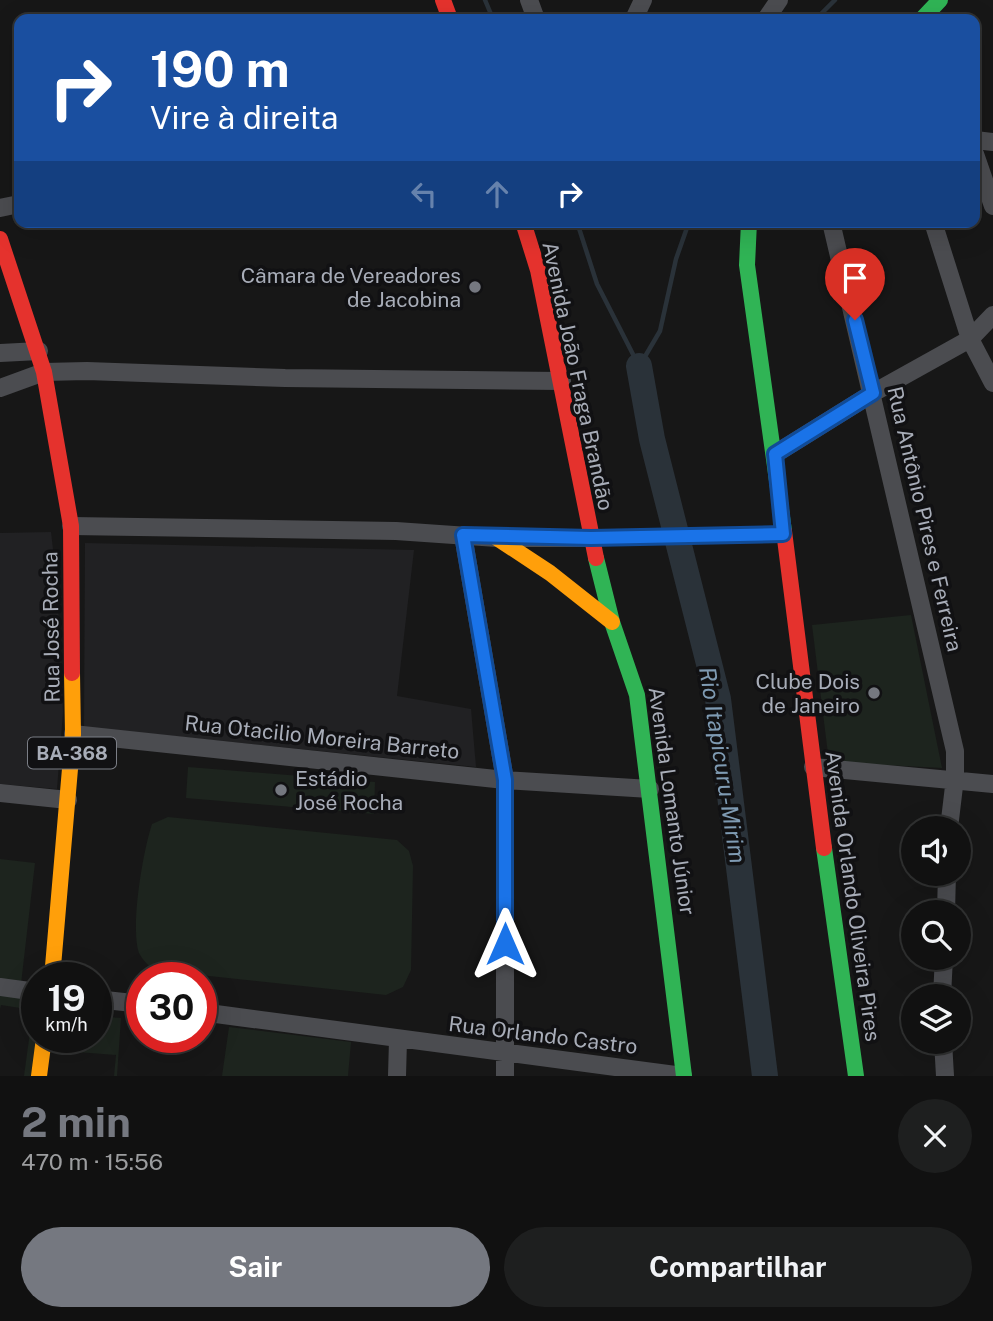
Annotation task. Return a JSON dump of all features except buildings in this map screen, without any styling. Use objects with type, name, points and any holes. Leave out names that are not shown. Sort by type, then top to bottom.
[{"type":"main road","points":[[927,14],[940,0]]},
{"type":"main road","name":"Avenida João Fraga Brandão","points":[[525,228],[538,270],[562,381],[591,538]]},
{"type":"main road","name":"Avenida Orlando Oliveira Pires","points":[[749,228],[747,265],[775,454],[813,767],[856,1076]]},
{"type":"main road","name":"BA-368","points":[[2,248],[44,372],[71,526]]},
{"type":"main road","name":"Rua José Rocha","points":[[53,962],[74,734],[71,526]]},
{"type":"main road","points":[[591,538],[783,534]]},
{"type":"main road","points":[[497,538],[550,573],[612,622]]},
{"type":"main road","name":"Avenida Lomanto Júnior","points":[[591,538],[612,622],[637,695],[684,1076]]},
{"type":"main road","points":[[39,1076],[42,1053]]},
{"type":"street","points":[[980,168],[993,206]]},
{"type":"street","name":"Rua Antônio Pires e Ferreira","points":[[832,228],[955,751],[950,816]]},
{"type":"street","points":[[935,228],[971,339],[993,383]]},
{"type":"street","points":[[775,454],[873,393],[971,339],[993,315]]},
{"type":"street","points":[[0,353],[38,351]]},
{"type":"street","points":[[0,388],[44,372],[562,381]]},
{"type":"street","points":[[71,526],[383,531],[497,538],[591,538]]},
{"type":"street","points":[[463,535],[505,780],[505,1076]]},
{"type":"street","name":"Rua Otacilio Moreira Barreto","points":[[74,734],[505,780],[650,789]]},
{"type":"street","points":[[813,767],[955,778],[993,784]]},
{"type":"street","points":[[0,793],[68,800]]},
{"type":"street","points":[[0,987],[21,990]]},
{"type":"street","name":"Rua Orlando Castro","points":[[217,1014],[684,1076]]},
{"type":"street","points":[[397,1076],[398,1040]]},
{"type":"street","points":[[944,1054],[945,1076]]},
{"type":"shaded area","points":[[51,532],[57,584],[63,712],[57,789],[0,784],[0,533]]},
{"type":"shaded area","points":[[85,543],[414,550],[397,696],[471,709],[476,767],[84,727]]},
{"type":"shaded area","name":"Clube Dois de Janeiro","points":[[911,615],[942,768],[829,762],[812,625]]},
{"type":"shaded area","name":"Estádio José Rocha","points":[[188,767],[375,782],[374,814],[186,798]]},
{"type":"shaded area","points":[[168,817],[397,840],[409,851],[413,866],[411,970],[403,987],[386,995],[217,977],[217,962],[145,962],[139,953],[136,926],[142,870],[152,824]]},
{"type":"shaded area","points":[[0,859],[35,863],[24,962],[21,962],[21,984],[0,981]]},
{"type":"shaded area","points":[[0,987],[21,990],[21,1008],[1,1005],[0,1009]]},
{"type":"shaded area","points":[[112,1017],[121,1018],[117,1076],[114,1076],[116,1055],[90,1053],[112,1053]]},
{"type":"shaded area","points":[[229,1027],[351,1042],[348,1076],[222,1076]]},
{"type":"shaded area","points":[[27,1053],[35,1053],[32,1076],[24,1076]]},
{"type":"waterway","name":"Rio Itapicuru-Mirim","points":[[485,0],[491,14]]},
{"type":"waterway","points":[[821,14],[835,0]]},
{"type":"waterway","name":"Rio Itapicuru-Mirim","points":[[579,228],[597,284],[639,366]]},
{"type":"waterway","points":[[640,365],[660,331],[676,259],[687,228]]},
{"type":"waterway","name":"Rio Itapicuru-Mirim","points":[[639,366],[652,439],[718,699],[765,1076]]},
{"type":"traffic: fast","points":[[927,14],[940,0]]},
{"type":"traffic: fast","points":[[749,228],[747,265],[784,531]]},
{"type":"traffic: fast","points":[[596,558],[612,622],[637,695],[684,1076]]},
{"type":"traffic: fast","points":[[824,848],[856,1076]]},
{"type":"traffic: slow","points":[[591,538],[783,534]]},
{"type":"traffic: slow","points":[[497,538],[550,573],[612,622]]},
{"type":"traffic: slow","points":[[53,962],[73,734],[72,673]]},
{"type":"traffic: slow","points":[[39,1076],[42,1053]]},
{"type":"traffic: jam","points":[[443,0],[448,14]]},
{"type":"traffic: jam","points":[[525,228],[538,270],[596,558]]},
{"type":"traffic: jam","points":[[0,239],[44,372],[71,526],[72,673]]},
{"type":"traffic: jam","points":[[784,531],[824,848]]},
{"type":"place","name":"Câmara de Vereadores de Jacobina","points":[[475,287]]},
{"type":"place","name":"Clube Dois de Janeiro","points":[[874,693]]},
{"type":"place","name":"Estádio José Rocha","points":[[281,790]]},
{"type":"route","points":[[505,944],[505,780],[463,535],[497,538],[591,538],[783,534],[775,454],[873,393],[855,320]]}]
